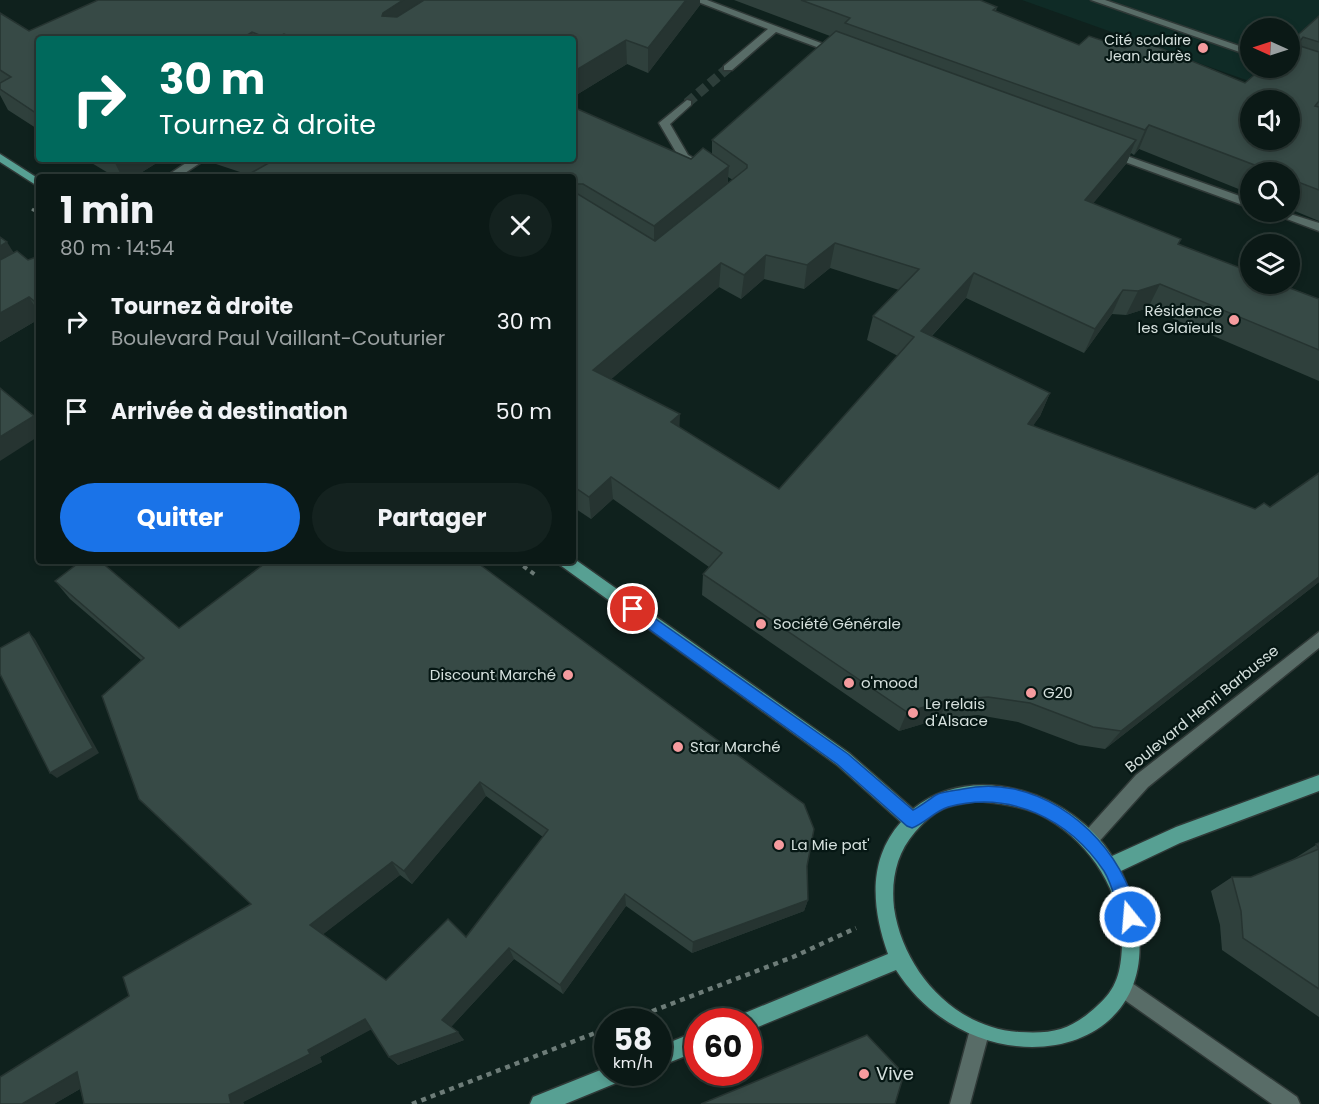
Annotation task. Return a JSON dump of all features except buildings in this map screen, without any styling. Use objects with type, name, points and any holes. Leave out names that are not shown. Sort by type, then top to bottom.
[{"type":"main road","points":[[0,157],[36,182]]},
{"type":"main road","points":[[569,564],[843,759],[912,820]]},
{"type":"main road","points":[[1110,867],[1176,836],[1319,783]]},
{"type":"main road","points":[[978,793],[1017,797],[1055,813],[1089,840],[1110,867],[1126,900],[1133,934],[1126,989],[1090,1027],[1057,1042],[1018,1044],[979,1033],[944,1013],[916,985],[898,959],[888,938],[884,915],[883,878],[893,846],[912,820],[942,801],[978,793]]},
{"type":"main road","points":[[762,1016],[898,959]]},
{"type":"main road","points":[[540,1104],[594,1082]]},
{"type":"street","points":[[698,0],[852,57]]},
{"type":"street","points":[[1096,0],[1240,49]]},
{"type":"street","points":[[728,68],[775,28]]},
{"type":"street","points":[[687,103],[664,123],[684,157],[716,173]]},
{"type":"street","points":[[1103,151],[1240,200]]},
{"type":"street","points":[[176,174],[195,162]]},
{"type":"street","points":[[1300,221],[1319,227]]},
{"type":"street","name":"Boulevard Henri Barbusse","points":[[1089,840],[1142,782],[1319,639]]},
{"type":"street","points":[[1126,989],[1290,1104]]},
{"type":"street","points":[[960,1104],[979,1033]]},
{"type":"path","points":[[660,1008],[793,957],[884,915]]},
{"type":"path","points":[[412,1104],[594,1033]]},
{"type":"shaded area","name":"Cité scolaire Jean Jaurès","points":[[1022,0],[1319,0],[1319,106],[1300,99],[1300,90],[1274,90],[1241,78],[1300,78],[1300,18],[1240,18],[1240,78]]},
{"type":"tunnel","points":[[687,103],[728,68]]},
{"type":"place","name":"Cité scolaire Jean Jaurès","points":[[1203,48]]},
{"type":"place","name":"Résidence les Glaïeuls","points":[[1234,320]]},
{"type":"place","name":"Société Générale","points":[[761,624]]},
{"type":"place","name":"Discount Marché","points":[[568,675]]},
{"type":"place","name":"o'mood","points":[[849,683]]},
{"type":"place","name":"G20","points":[[1031,693]]},
{"type":"place","name":"Le relais d'Alsace","points":[[913,713]]},
{"type":"place","name":"Star Marché","points":[[678,747]]},
{"type":"place","name":"La Mie pat'","points":[[779,845]]},
{"type":"place","name":"Vive","points":[[864,1074]]},
{"type":"route","points":[[633,609],[843,759],[912,820],[942,801],[978,793],[1017,797],[1055,813],[1089,840],[1110,867],[1126,900],[1130,917]]}]
